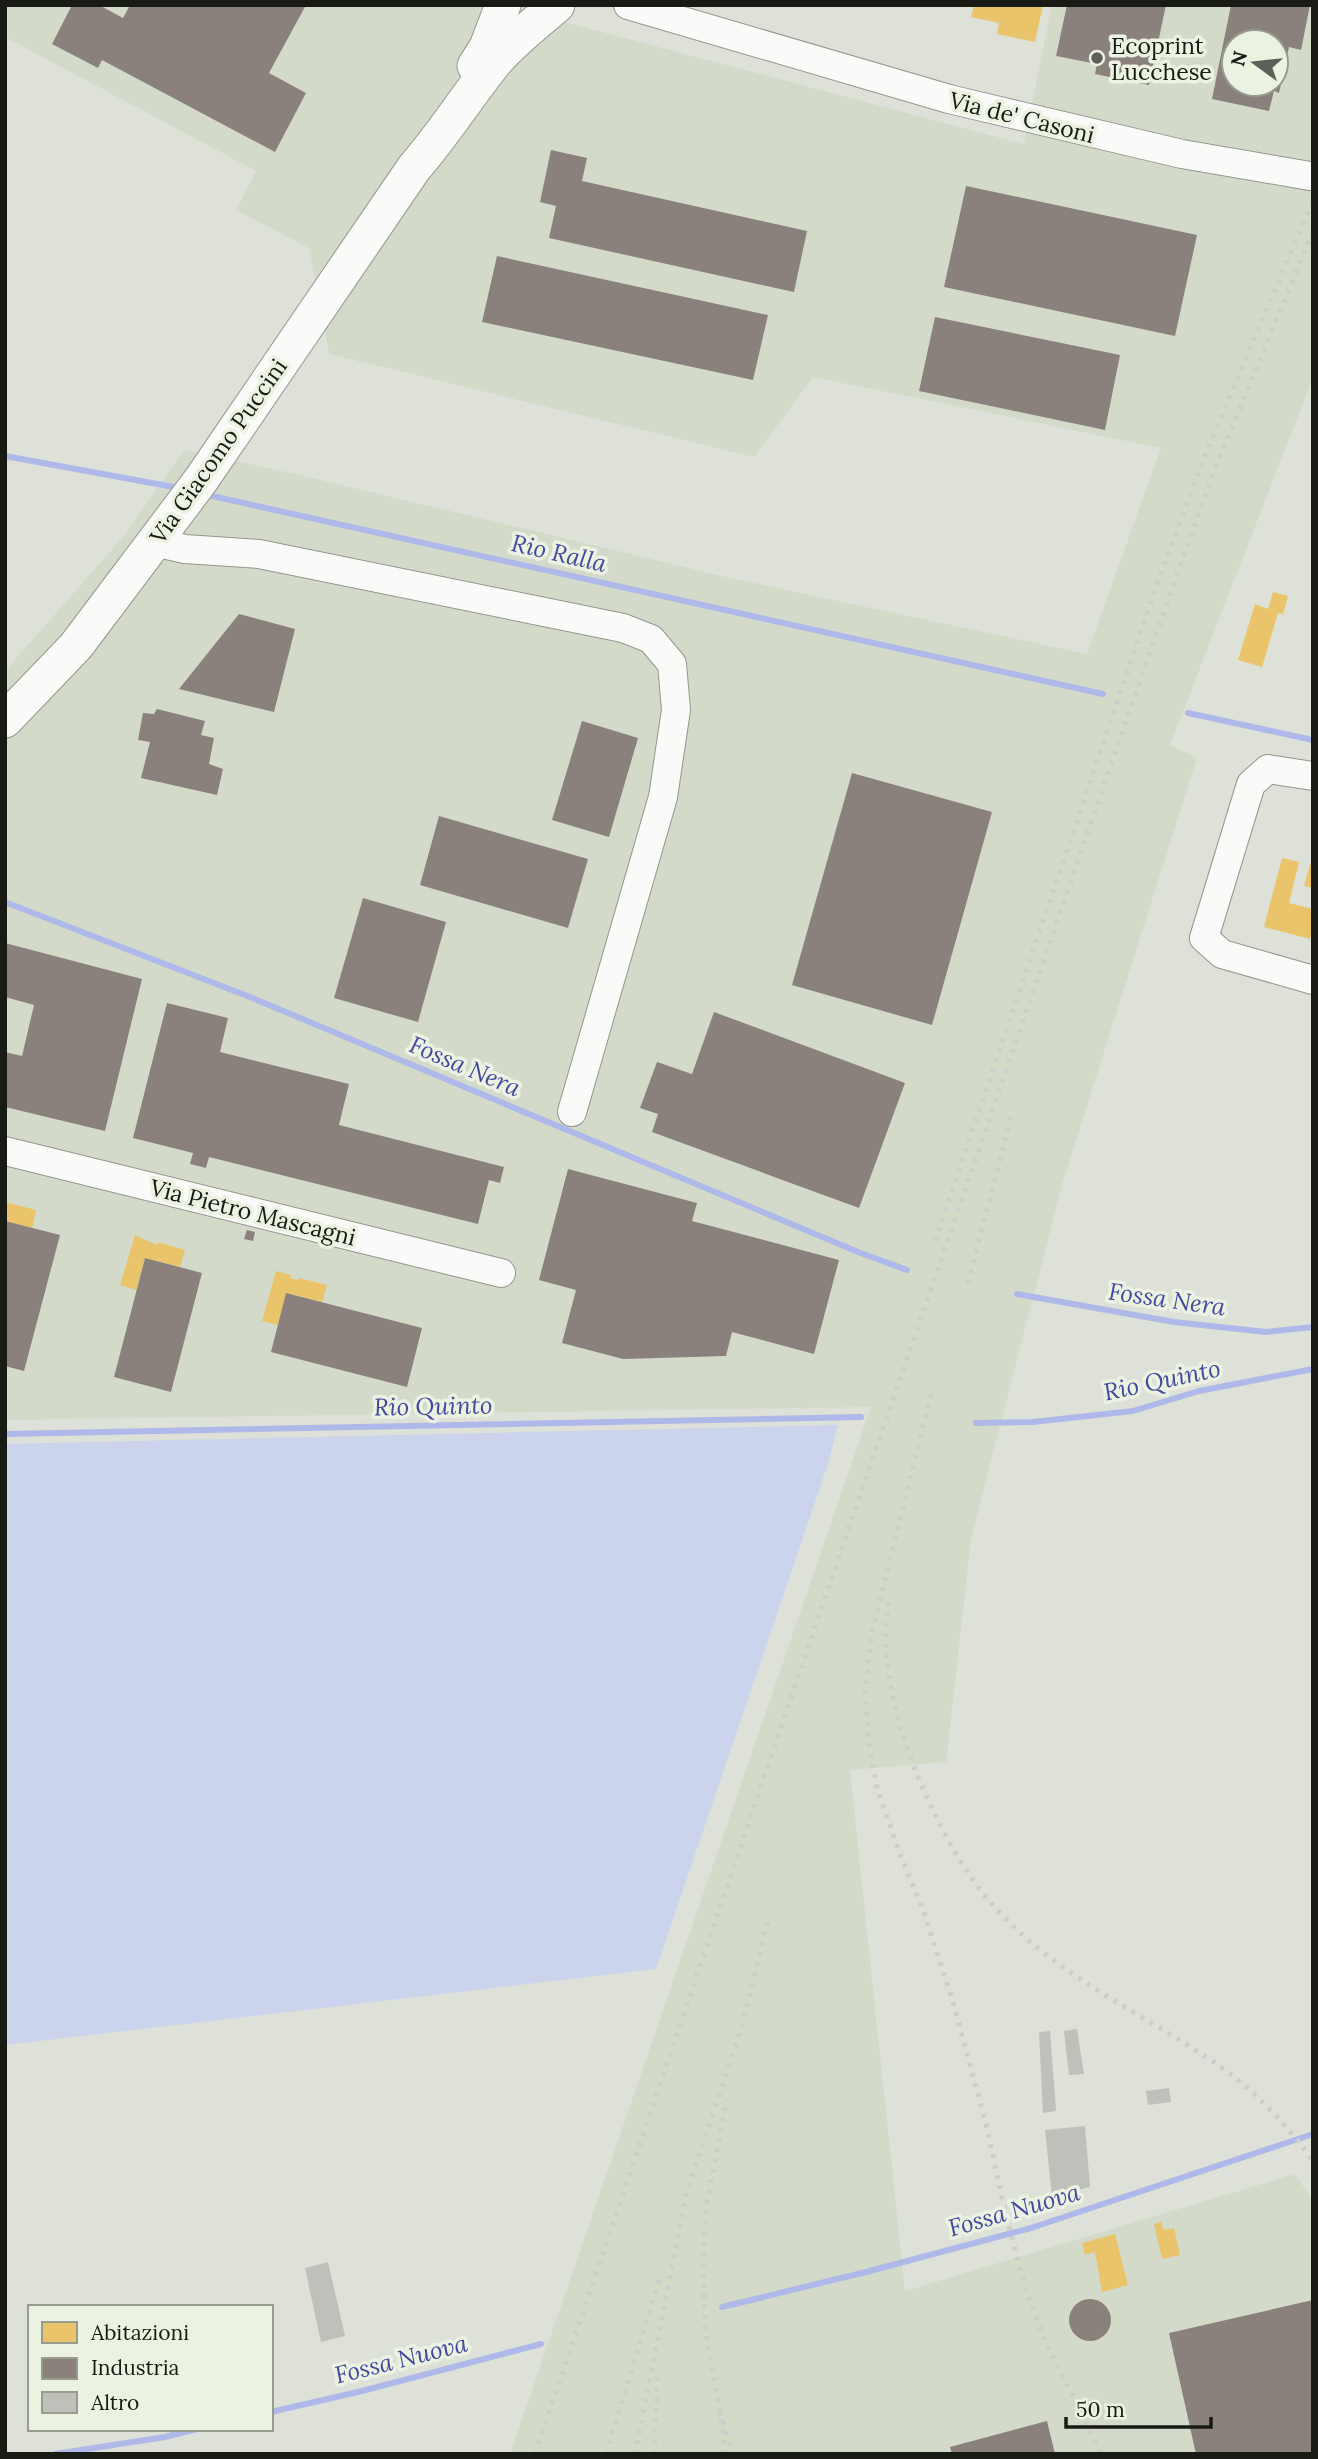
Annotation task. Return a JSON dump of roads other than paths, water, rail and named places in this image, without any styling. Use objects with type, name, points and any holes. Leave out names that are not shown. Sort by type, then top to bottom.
[{"type":"main road","name":"Via Giacomo Puccini","points":[[414,168],[432,132],[486,47],[503,5]]},
{"type":"main road","name":"Via Giacomo Puccini","points":[[5,720],[76,646],[192,492],[414,168],[494,64],[518,37],[557,5]]},
{"type":"street","name":"Via de' Casoni","points":[[628,5],[918,91],[1182,155],[1310,176]]},
{"type":"street","name":"Via de' Casoni","points":[[692,5],[739,36]]},
{"type":"street","points":[[154,542],[185,549],[259,554],[623,628],[651,639],[672,664],[676,710],[663,797],[572,1112]]},
{"type":"street","points":[[1313,776],[1268,769],[1251,784],[1204,938],[1222,954],[1313,979]]},
{"type":"street","name":"Via Pietro Mascagni","points":[[5,1152],[501,1273]]},
{"type":"waterway","name":"Rio Ralla","points":[[5,456],[179,488]]},
{"type":"waterway","name":"Rio Ralla","points":[[203,494],[1103,694]]},
{"type":"waterway","name":"Rio Ralla","points":[[1188,713],[1313,740]]},
{"type":"waterway","name":"Fossa Nera","points":[[5,902],[250,997],[858,1252],[907,1270]]},
{"type":"waterway","name":"Fossa Nera","points":[[1017,1294],[1174,1322],[1266,1332],[1313,1327]]},
{"type":"waterway","name":"Rio Quinto","points":[[976,1423],[1033,1422],[1133,1411],[1199,1391],[1313,1369]]},
{"type":"waterway","name":"Rio Quinto","points":[[5,1434],[861,1417]]},
{"type":"waterway","name":"Fossa Nuova","points":[[722,2307],[1031,2228],[1313,2134]]},
{"type":"waterway","name":"Fossa Nuova","points":[[273,2412],[541,2344]]},
{"type":"waterway","name":"Fossa Nuova","points":[[55,2454],[189,2431]]},
{"type":"railway","points":[[935,1241],[1157,584],[1205,455],[1313,200]]},
{"type":"railway","points":[[535,2454],[1145,666],[1211,479],[1313,232]]},
{"type":"railway","points":[[968,1283],[1013,1110]]},
{"type":"railway","points":[[931,1394],[872,1633],[865,1690],[869,1744],[877,1788],[922,1907],[953,2002],[987,2128],[1025,2288],[1044,2338],[1101,2454]]},
{"type":"railway","points":[[888,1602],[888,1669],[903,1735],[936,1817],[969,1874],[1011,1924],[1055,1962],[1219,2065],[1249,2089],[1290,2131],[1313,2161]]},
{"type":"railway","points":[[635,2454],[686,2195],[743,2023],[769,1915]]},
{"type":"railway","points":[[720,2412],[705,2329],[703,2261],[707,2202],[727,2099]]},
{"type":"railway","points":[[606,2454],[659,2280]]},
{"type":"railway","points":[[654,2454],[657,2374]]},
{"type":"railway","points":[[725,2454],[720,2412],[733,2454]]},
{"type":"place","name":"Ecoprint Lucchese","points":[[1097,58]]}]
